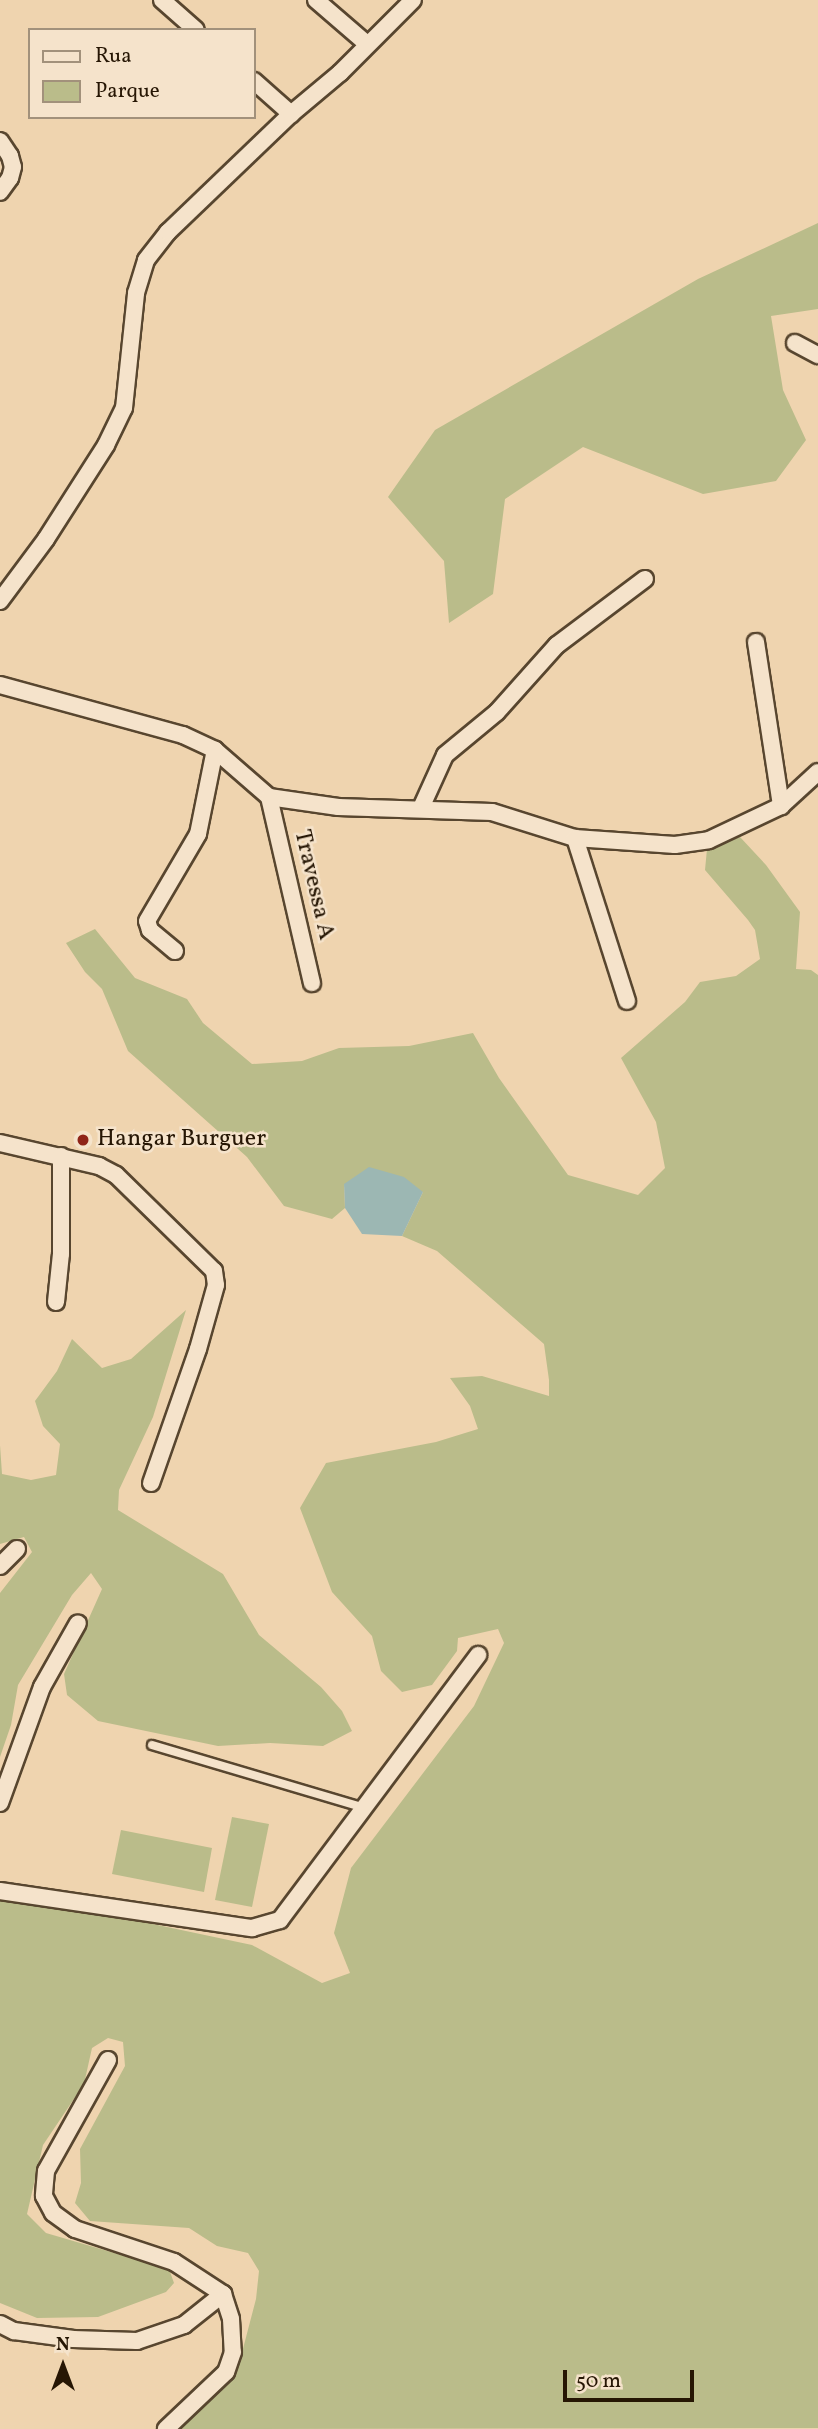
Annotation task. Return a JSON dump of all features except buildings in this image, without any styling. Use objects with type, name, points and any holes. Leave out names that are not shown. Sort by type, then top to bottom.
[{"type":"street","points":[[163,0],[194,28]]},
{"type":"street","points":[[316,0],[367,44]]},
{"type":"street","points":[[0,601],[54,527],[106,445],[124,408],[136,293],[146,260],[168,232],[291,114],[340,73],[413,0]]},
{"type":"street","points":[[256,83],[291,114]]},
{"type":"street","points":[[0,141],[10,156],[13,167],[10,178],[0,192]]},
{"type":"street","points":[[794,343],[818,355]]},
{"type":"street","points":[[421,808],[445,755],[497,712],[557,645],[645,579]]},
{"type":"street","points":[[756,642],[781,806]]},
{"type":"street","points":[[0,685],[183,735],[215,750],[269,797],[338,807],[492,812],[575,838],[675,845],[709,840],[781,806],[818,772]]},
{"type":"street","points":[[175,951],[150,930],[148,921],[198,834],[215,750]]},
{"type":"street","name":"Travessa A","points":[[269,797],[312,983]]},
{"type":"street","points":[[575,838],[627,1001]]},
{"type":"street","points":[[0,1143],[99,1166],[116,1175],[214,1271],[216,1284],[198,1349],[151,1483]]},
{"type":"street","points":[[56,1302],[61,1254],[61,1156]]},
{"type":"street","points":[[0,1566],[17,1549]]},
{"type":"street","points":[[0,1803],[42,1688],[78,1623]]},
{"type":"street","points":[[0,1891],[252,1928],[280,1920],[478,1655]]},
{"type":"street","points":[[108,2060],[46,2171],[44,2196],[53,2213],[75,2229],[174,2262],[223,2294],[232,2319],[233,2352],[226,2372],[166,2429]]},
{"type":"street","points":[[0,2324],[14,2331],[73,2339],[137,2342],[184,2325],[223,2294]]},
{"type":"lane","points":[[152,1745],[365,1808]]},
{"type":"green space","points":[[818,223],[818,309],[771,316],[783,390],[806,440],[776,481],[703,494],[583,447],[505,499],[493,594],[449,623],[444,561],[388,497],[435,430],[698,279]]},
{"type":"green space","points":[[740,837],[766,865],[800,912],[796,969],[811,970],[818,975],[818,2428],[180,2429],[239,2364],[256,2299],[259,2271],[248,2253],[217,2246],[189,2228],[90,2221],[75,2203],[81,2183],[80,2149],[125,2066],[123,2042],[108,2038],[92,2048],[84,2084],[43,2145],[27,2214],[46,2233],[169,2269],[174,2283],[166,2292],[98,2317],[37,2318],[0,2303],[0,1899],[16,1895],[252,1945],[322,1983],[350,1973],[334,1933],[351,1868],[474,1706],[504,1643],[498,1629],[458,1638],[457,1651],[432,1685],[402,1692],[381,1671],[372,1636],[332,1592],[300,1508],[326,1463],[436,1442],[478,1429],[470,1406],[450,1378],[482,1376],[549,1396],[549,1380],[544,1344],[437,1251],[402,1236],[423,1192],[344,1184],[345,1208],[332,1219],[284,1206],[247,1157],[128,1051],[102,989],[85,972],[66,943],[95,929],[135,978],[187,999],[203,1023],[252,1064],[302,1061],[339,1048],[409,1046],[473,1033],[499,1078],[568,1175],[638,1195],[665,1168],[656,1122],[621,1058],[685,1002],[700,982],[736,976],[760,959],[755,930],[705,870],[707,849]]},
{"type":"green space","points":[[186,1310],[153,1417],[119,1490],[118,1510],[223,1574],[259,1635],[321,1687],[342,1711],[352,1731],[323,1746],[270,1743],[218,1746],[98,1721],[67,1695],[64,1674],[102,1589],[91,1573],[72,1595],[18,1685],[11,1725],[0,1757],[0,1593],[32,1552],[24,1537],[0,1544],[0,1445],[2,1474],[31,1480],[56,1475],[60,1444],[43,1426],[35,1401],[57,1371],[72,1339],[102,1368],[131,1359]]},
{"type":"green space","points":[[232,1817],[269,1824],[252,1907],[215,1900]]},
{"type":"green space","points":[[121,1830],[212,1848],[204,1892],[112,1874]]},
{"type":"water","points":[[369,1167],[404,1177],[423,1192],[402,1236],[362,1234],[345,1208],[344,1184]]},
{"type":"place","name":"Hangar Burguer","points":[[83,1140]]}]
